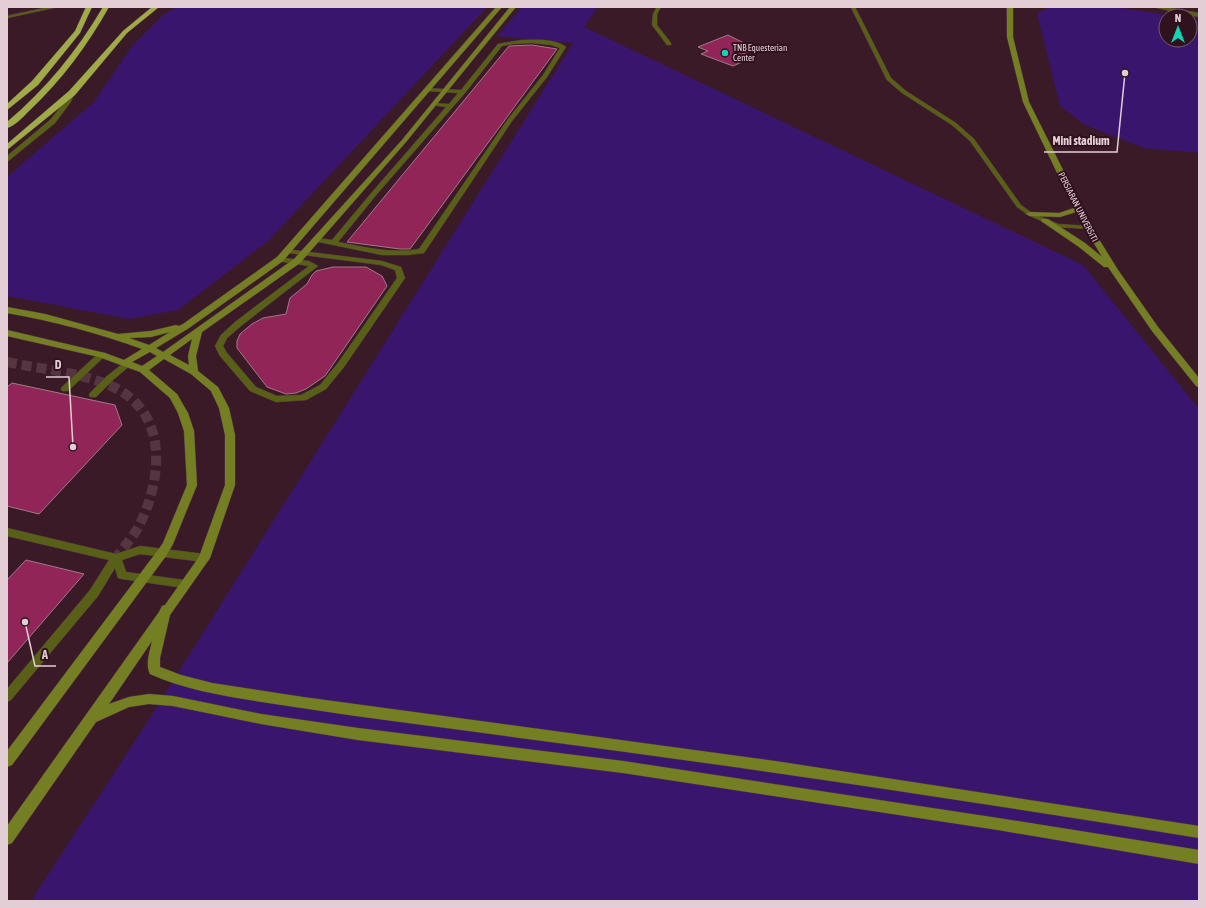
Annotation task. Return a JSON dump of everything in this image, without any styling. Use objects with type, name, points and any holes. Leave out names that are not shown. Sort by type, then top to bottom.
[{"type":"highway","points":[[7,108],[35,83],[78,32],[89,7]]},
{"type":"highway","points":[[7,126],[52,84],[77,54],[106,7]]},
{"type":"highway","points":[[7,148],[72,93],[125,32],[156,7]]},
{"type":"street","points":[[127,363],[186,326],[280,259],[499,7]]},
{"type":"street","points":[[143,370],[198,333],[297,262],[404,141],[512,7]]},
{"type":"street","name":"PERSIARAN UNIVERSITI","points":[[1010,7],[1010,38],[1026,102],[1088,228],[1114,270],[1154,329],[1199,384]]},
{"type":"street","points":[[1156,7],[1199,15]]},
{"type":"street","points":[[7,160],[54,120],[68,104],[72,93]]},
{"type":"street","points":[[1030,214],[1060,215],[1079,209]]},
{"type":"street","points":[[1045,221],[1082,245],[1114,270]]},
{"type":"street","points":[[7,310],[45,317],[115,336],[149,348],[194,372],[215,389],[224,408],[230,436],[230,485],[204,558],[166,609],[92,718],[7,838]]},
{"type":"street","points":[[115,336],[151,334],[186,326]]},
{"type":"street","points":[[7,333],[102,355],[143,370],[174,396],[184,413],[189,432],[192,485],[168,544],[162,553],[7,762]]},
{"type":"street","points":[[194,372],[192,356],[198,333]]},
{"type":"street","points":[[166,609],[154,658],[154,670],[169,678],[232,691],[362,712],[625,746],[986,797],[1199,832]]},
{"type":"street","points":[[92,718],[114,707],[129,702],[149,699],[173,701],[261,719],[350,733],[638,769],[998,824],[1199,857]]},
{"type":"lane","points":[[7,17],[56,7]]},
{"type":"lane","points":[[659,7],[654,25],[669,44]]},
{"type":"lane","points":[[853,7],[889,79],[904,92],[954,124],[972,140],[1019,206],[1030,214],[1045,221],[1066,227],[1088,228]]},
{"type":"lane","points":[[316,240],[334,242],[348,247],[408,255],[421,251],[510,120],[544,76],[563,47],[555,44],[514,41],[505,42],[500,45],[451,106],[371,195],[334,242]]},
{"type":"lane","points":[[428,89],[463,92]]},
{"type":"lane","points":[[434,104],[451,106]]},
{"type":"lane","points":[[280,259],[309,263],[314,266],[238,324],[224,336],[219,346],[222,354],[253,389],[276,399],[303,398],[323,387],[341,366],[401,278],[398,269],[382,263],[288,251]]},
{"type":"lane","points":[[65,389],[102,355]]},
{"type":"lane","points":[[93,395],[127,363]]},
{"type":"lane","points":[[7,532],[116,558],[140,550],[204,558]]},
{"type":"lane","points":[[116,558],[122,575],[184,584]]},
{"type":"lane","points":[[7,697],[94,593],[116,558]]},
{"type":"shaded area","points":[[177,7],[487,7],[268,241],[178,310],[129,319],[7,296],[7,177],[94,102],[132,46],[164,14]]},
{"type":"shaded area","points":[[522,7],[598,7],[584,27],[1083,265],[1199,409],[1199,901],[31,901],[146,724],[580,32],[572,43],[497,36]]},
{"type":"shaded area","points":[[1115,7],[1158,13],[1158,48],[1198,48],[1199,21],[1199,153],[1144,148],[1085,125],[1060,106],[1037,13],[1048,8]]},
{"type":"building","name":"TNB Equesterian Center","points":[[728,35],[748,45],[740,48],[750,51],[741,55],[751,58],[733,66],[701,54],[708,51],[698,47]]},
{"type":"building","points":[[532,45],[557,49],[410,249],[347,242],[509,46]]},
{"type":"building","points":[[333,267],[366,267],[382,276],[387,286],[325,376],[306,389],[296,393],[286,394],[267,387],[237,348],[237,341],[240,334],[252,324],[263,318],[286,314],[290,298],[307,284],[316,271]]},
{"type":"building","points":[[12,383],[115,405],[122,425],[39,514],[7,506],[7,387]]},
{"type":"building","points":[[26,560],[84,574],[7,663],[7,580]]},
{"type":"tunnel","points":[[7,362],[79,375],[106,384],[119,390],[135,402],[146,417],[153,434],[156,452],[156,471],[152,490],[147,509],[139,526],[116,558]]},
{"type":"place","name":"TNB Equesterian Center","points":[[725,53]]},
{"type":"place","name":"Mini stadium","points":[[1125,73]]},
{"type":"place","name":"D","points":[[73,447]]},
{"type":"place","name":"A","points":[[25,622]]}]
